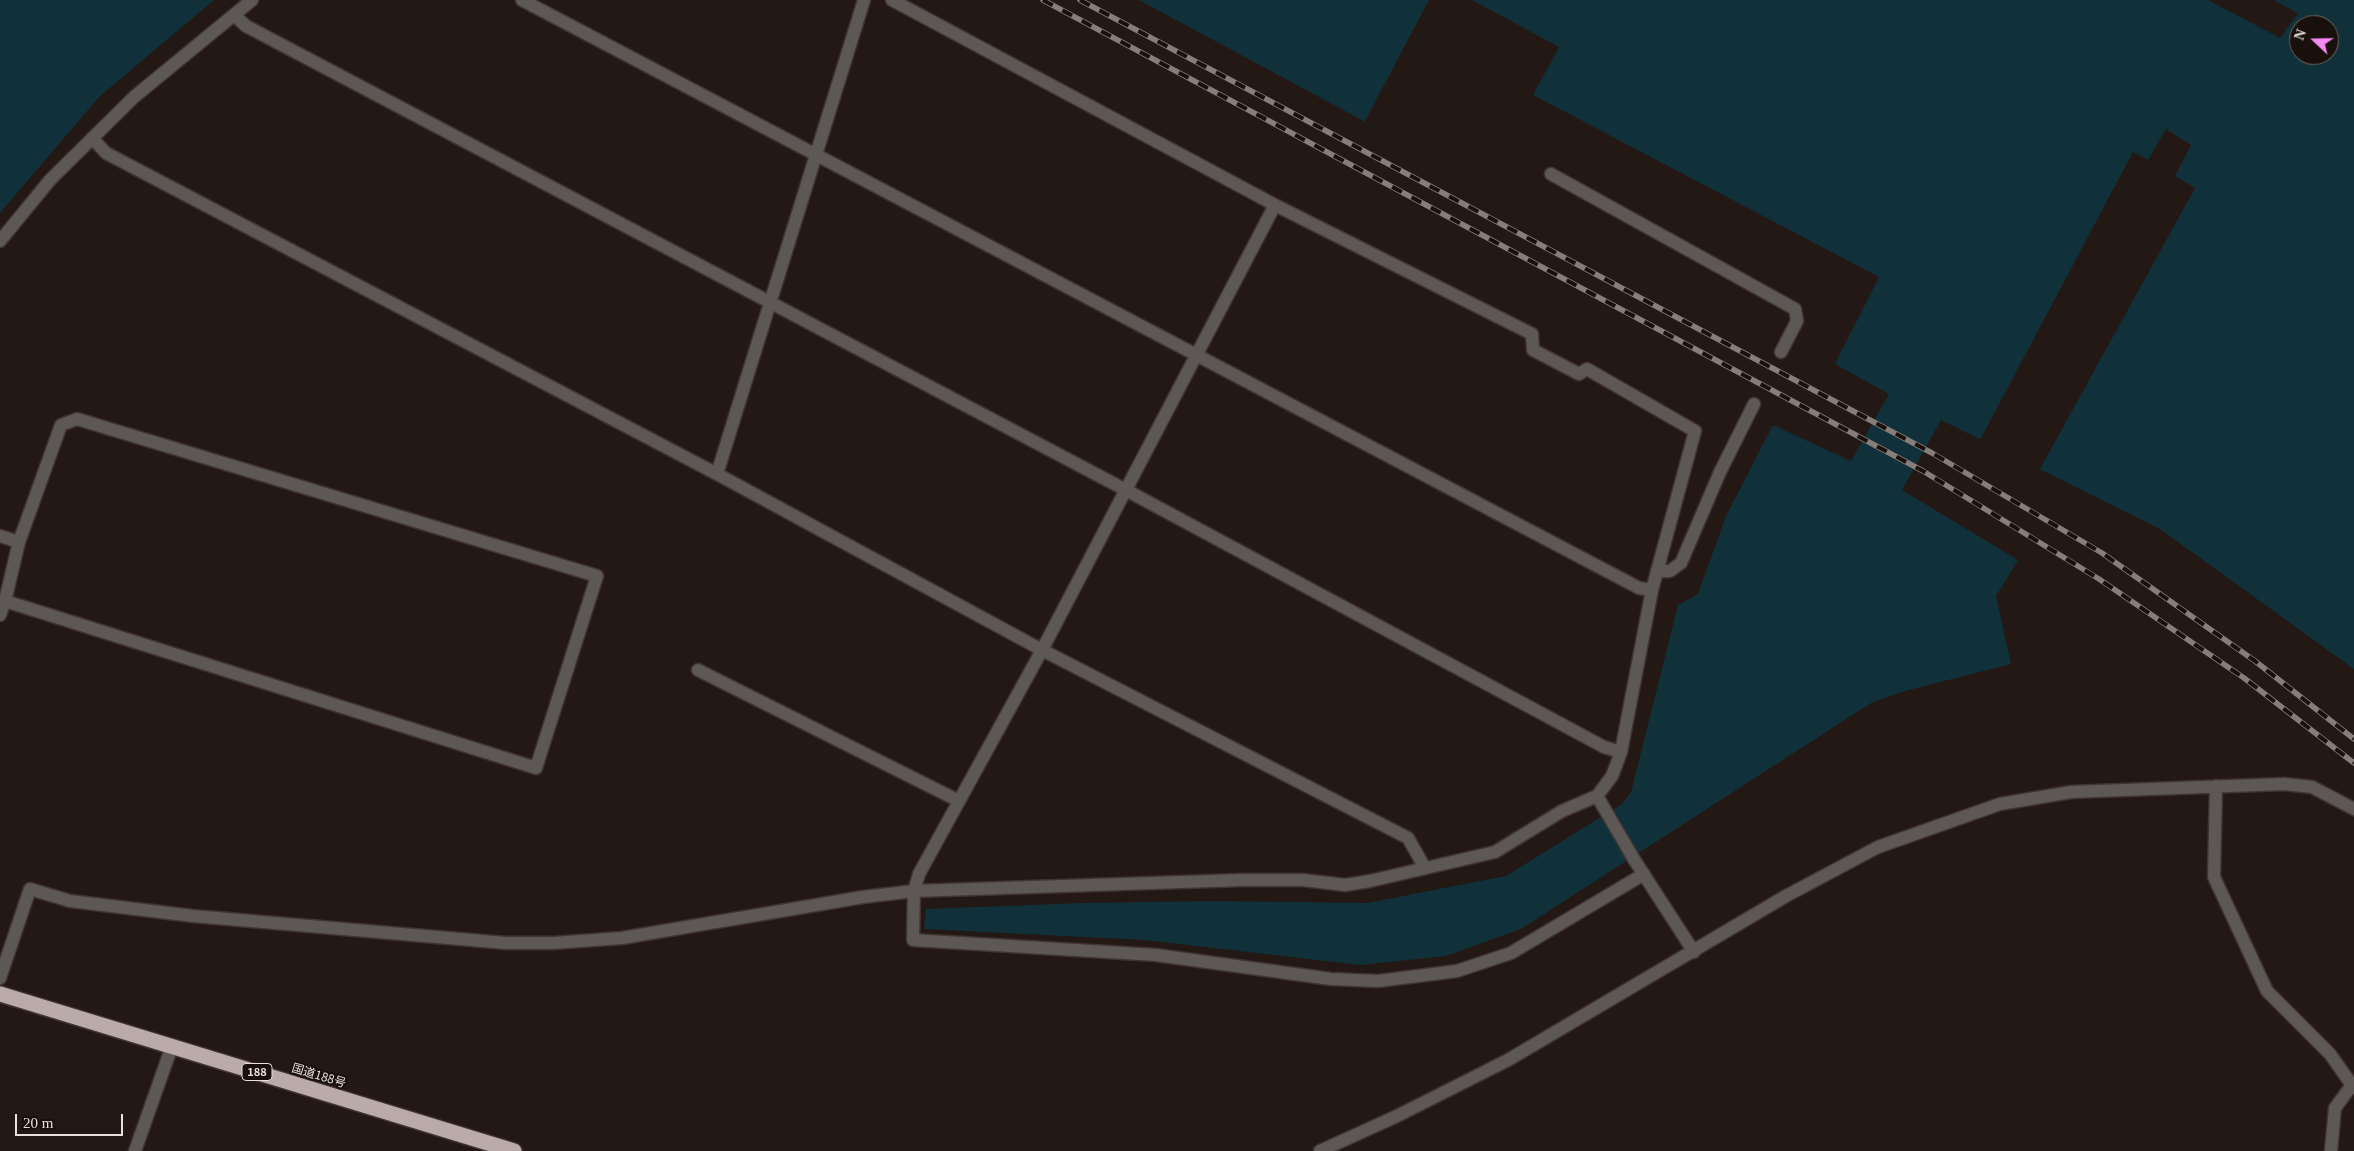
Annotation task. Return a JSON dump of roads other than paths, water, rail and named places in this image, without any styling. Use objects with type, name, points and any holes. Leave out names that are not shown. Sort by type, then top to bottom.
[{"type":"highway","name":"国道188号","points":[[0,994],[514,1151]]},
{"type":"street","points":[[0,241],[50,180],[134,97],[252,0]]},
{"type":"street","points":[[522,0],[817,157],[1639,588],[1652,590]]},
{"type":"street","points":[[717,474],[772,303],[864,0]]},
{"type":"street","points":[[0,978],[30,889],[70,901],[193,916],[506,943],[553,944],[622,938],[863,897],[914,897],[1241,880],[1303,880],[1345,884],[1370,881],[1495,852],[1562,811],[1597,796],[1612,776],[1621,752],[1652,590],[1695,431],[1587,369],[1580,374],[1533,350],[1532,334],[1275,205],[892,0]]},
{"type":"street","points":[[234,15],[246,26],[1124,489],[1604,747],[1621,752]]},
{"type":"street","points":[[92,138],[106,153],[717,474],[1042,650],[1408,838],[1425,868]]},
{"type":"street","points":[[1551,174],[1795,309],[1797,321],[1781,352]]},
{"type":"street","points":[[1275,205],[1124,489],[1042,650],[918,874],[914,897],[913,940],[1156,955],[1331,979],[1378,981],[1457,970],[1511,953],[1644,874]]},
{"type":"street","points":[[1657,571],[1670,571],[1681,563],[1720,472],[1754,404]]},
{"type":"street","points":[[0,615],[19,542],[61,425],[77,419],[597,576],[536,768],[5,601]]},
{"type":"street","points":[[0,536],[19,542]]},
{"type":"street","points":[[698,670],[959,801]]},
{"type":"street","points":[[1320,1151],[1397,1116],[1508,1060],[1786,896],[1878,847],[2000,804],[2072,792],[2284,784],[2312,787],[2354,809]]},
{"type":"street","points":[[2216,786],[2214,878],[2267,992],[2330,1054],[2353,1087],[2335,1108],[2331,1151]]},
{"type":"street","points":[[1597,796],[1635,861],[1694,952]]},
{"type":"street","points":[[135,1151],[172,1046]]},
{"type":"water","points":[[0,0],[214,0],[99,97],[0,213]]},
{"type":"water","points":[[1139,0],[1453,0],[1384,132]]},
{"type":"water","points":[[1472,0],[2354,0],[2354,669],[2160,529],[1941,420],[1902,490],[2018,560],[1996,596],[2011,664],[1905,691],[1871,703],[1521,929],[1446,956],[1361,965],[1144,940],[924,929],[926,909],[1083,903],[1213,901],[1367,903],[1506,876],[1622,804],[1631,792],[1678,605],[1698,594],[1726,516],[1773,425],[1851,461],[1889,394],[1835,364],[1879,277],[1533,95],[1559,47]]},
{"type":"railway","points":[[1043,0],[1923,471],[2099,579],[2244,678],[2354,763]]},
{"type":"railway","points":[[1080,0],[1932,453],[2102,553],[2255,661],[2354,739]]}]
